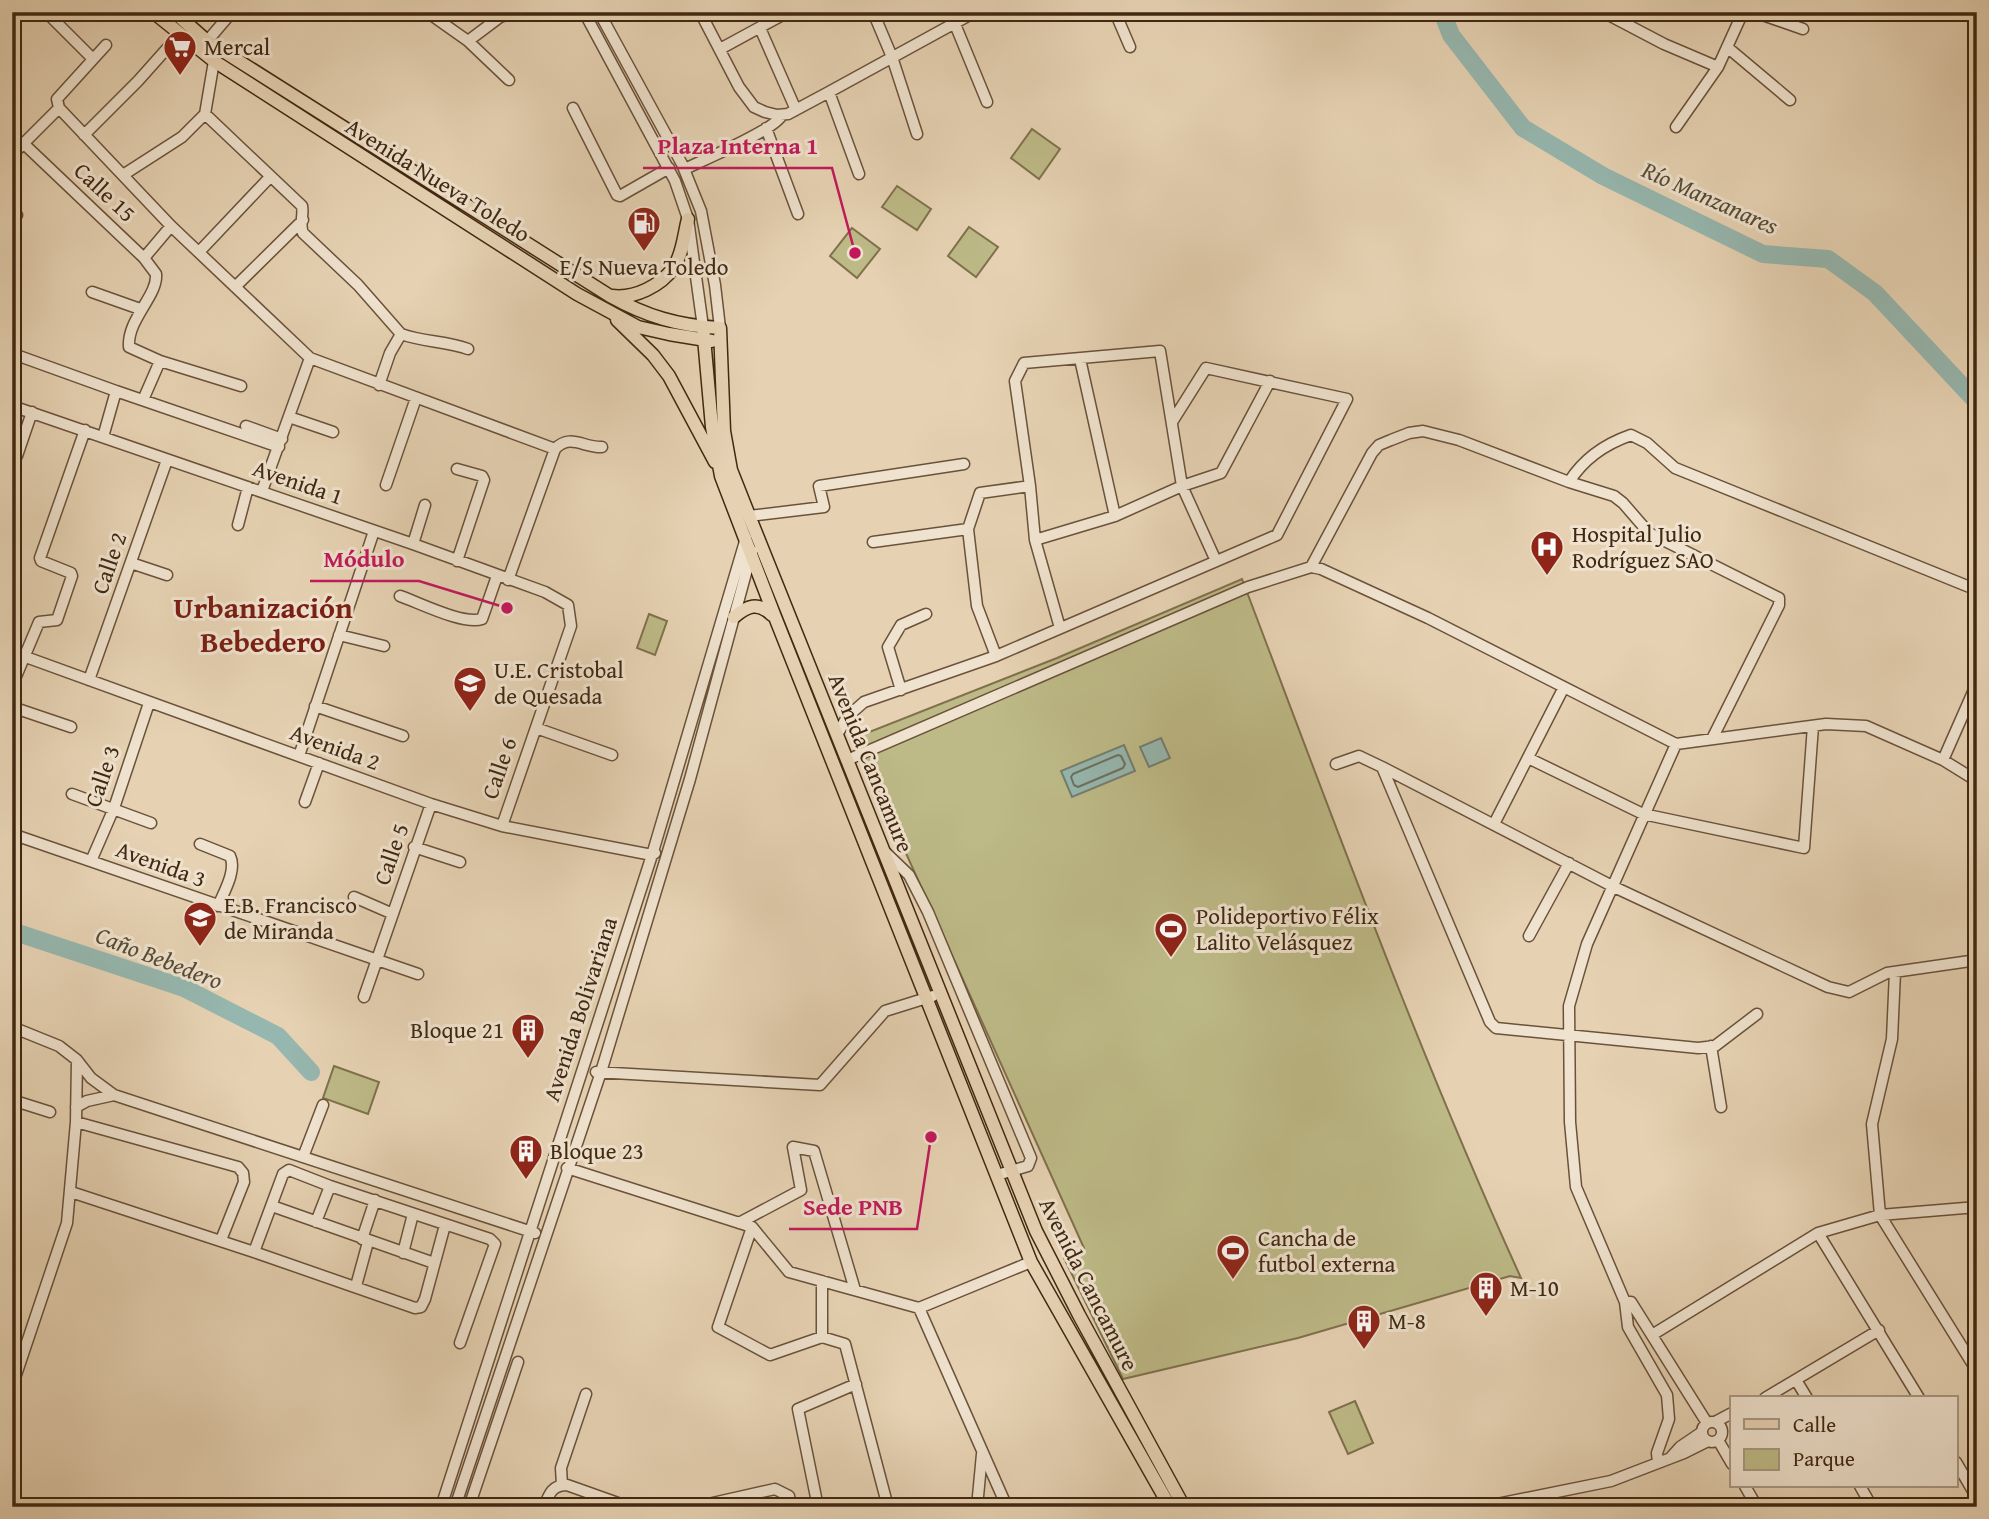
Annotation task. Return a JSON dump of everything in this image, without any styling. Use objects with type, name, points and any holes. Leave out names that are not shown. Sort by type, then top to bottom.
[{"type":"main road","name":"Avenida Nueva Toledo","points":[[153,12],[179,35],[203,46],[610,296],[640,313],[671,322],[720,342]]},
{"type":"main road","name":"Avenida Nueva Toledo","points":[[174,12],[214,61],[609,312],[638,327],[704,334],[720,328]]},
{"type":"main road","points":[[610,296],[625,298],[642,292],[665,276],[674,267],[681,251],[688,219]]},
{"type":"main road","points":[[609,312],[653,355],[669,376],[722,476]]},
{"type":"main road","name":"Avenida Cancamure","points":[[720,328],[724,431],[732,470],[750,519],[751,556],[1031,1262],[1170,1507]]},
{"type":"main road","name":"Avenida Cancamure","points":[[704,334],[712,427],[722,476],[837,735],[1036,1231],[1184,1507]]},
{"type":"main road","points":[[734,617],[754,605],[761,606],[775,617]]},
{"type":"street","points":[[46,12],[93,60]]},
{"type":"street","points":[[203,46],[232,12]]},
{"type":"street","points":[[427,12],[468,41],[509,80]]},
{"type":"street","points":[[468,41],[499,15],[515,12]]},
{"type":"street","name":"Avenida Cancamure","points":[[584,12],[669,168],[688,219],[704,334]]},
{"type":"street","name":"Avenida Cancamure","points":[[599,12],[685,169],[701,211],[720,328]]},
{"type":"street","points":[[700,12],[739,87],[754,107],[765,113],[782,115],[796,110],[892,57],[952,17],[975,12]]},
{"type":"street","points":[[720,49],[789,12]]},
{"type":"street","points":[[873,12],[892,57],[917,134]]},
{"type":"street","points":[[1115,12],[1130,47]]},
{"type":"street","points":[[1603,12],[1664,44],[1718,67]]},
{"type":"street","points":[[1676,127],[1718,67],[1743,12]]},
{"type":"street","points":[[1754,12],[1803,29]]},
{"type":"street","points":[[952,17],[987,102]]},
{"type":"street","points":[[760,28],[796,110]]},
{"type":"street","points":[[84,135],[179,35]]},
{"type":"street","points":[[106,45],[57,99],[59,108],[171,226],[310,358],[555,449]]},
{"type":"street","points":[[1727,47],[1790,100]]},
{"type":"street","points":[[123,175],[181,136],[205,114],[214,61]]},
{"type":"street","points":[[829,92],[859,174]]},
{"type":"street","points":[[12,155],[59,108]]},
{"type":"street","points":[[573,108],[617,195],[620,196],[669,168]]},
{"type":"street","points":[[205,114],[302,206],[303,233],[358,285],[401,334],[418,340],[454,344],[468,349]]},
{"type":"street","points":[[685,169],[779,121],[782,115]]},
{"type":"street","points":[[766,128],[798,214]]},
{"type":"street","name":"Calle 15","points":[[23,144],[144,258],[156,274],[155,288],[140,309]]},
{"type":"street","points":[[199,252],[270,177]]},
{"type":"street","points":[[235,287],[303,220]]},
{"type":"street","points":[[144,258],[171,226]]},
{"type":"street","points":[[92,292],[140,309],[128,340],[129,347],[160,360],[242,386]]},
{"type":"street","points":[[379,385],[390,353],[401,334]]},
{"type":"street","points":[[1060,628],[1035,540],[1015,381],[1024,363],[1160,351],[1182,486],[1216,561]]},
{"type":"street","points":[[19,356],[116,391],[280,443]]},
{"type":"street","points":[[262,491],[310,358]]},
{"type":"street","points":[[1080,359],[1115,516]]},
{"type":"street","points":[[143,400],[160,360]]},
{"type":"street","points":[[837,735],[847,718],[864,702],[996,656],[1277,535],[1347,399],[1206,368],[1172,422]]},
{"type":"street","points":[[1035,540],[1115,516],[1182,486],[1221,473],[1270,381]]},
{"type":"street","points":[[103,437],[116,391]]},
{"type":"street","points":[[386,485],[416,398]]},
{"type":"street","name":"Avenida 1","points":[[12,405],[413,544],[545,592],[568,605]]},
{"type":"street","points":[[12,458],[17,456],[32,412]]},
{"type":"street","points":[[289,417],[333,432]]},
{"type":"street","points":[[246,426],[280,443]]},
{"type":"street","points":[[12,686],[39,622],[57,620],[72,576],[72,573],[41,561],[40,558],[85,430]]},
{"type":"street","points":[[1311,567],[1371,453],[1379,445],[1409,433],[1423,432],[1459,439],[1569,482],[1614,496],[1649,533],[1779,597],[1779,605],[1712,739]]},
{"type":"street","points":[[1569,482],[1597,450],[1631,435],[1647,443],[1675,468],[1977,590]]},
{"type":"street","points":[[400,596],[461,618],[482,618],[503,578],[555,449],[570,441],[592,448],[601,447]]},
{"type":"street","name":"Calle 2","points":[[89,680],[167,460]]},
{"type":"street","points":[[750,519],[824,507],[819,486],[964,464]]},
{"type":"street","points":[[457,469],[482,476],[484,480],[457,561]]},
{"type":"street","points":[[238,525],[248,486]]},
{"type":"street","points":[[996,656],[977,606],[968,529],[980,493],[1030,486]]},
{"type":"street","points":[[413,544],[425,505]]},
{"type":"street","points":[[873,541],[968,529]]},
{"type":"street","points":[[299,756],[374,531]]},
{"type":"street","name":"Avenida Bolivariana","points":[[441,1507],[652,855],[751,538]]},
{"type":"street","name":"Avenida Bolivariana","points":[[455,1507],[601,1072],[669,849],[751,556]]},
{"type":"street","points":[[131,563],[167,575]]},
{"type":"street","points":[[847,760],[1248,587],[1311,567],[1329,572],[1415,612],[1676,744],[1813,726],[1866,726],[1943,760],[1977,781]]},
{"type":"street","name":"Calle 6","points":[[502,826],[571,626],[568,605]]},
{"type":"street","points":[[901,690],[887,647],[901,625],[926,614]]},
{"type":"street","points":[[339,635],[384,646]]},
{"type":"street","name":"Avenida 2","points":[[12,652],[430,804],[502,826],[652,855]]},
{"type":"street","points":[[1943,760],[1977,683]]},
{"type":"street","points":[[1494,824],[1563,689]]},
{"type":"street","name":"Calle 3","points":[[91,861],[114,808],[149,703]]},
{"type":"street","points":[[315,706],[403,736]]},
{"type":"street","points":[[12,707],[71,727]]},
{"type":"street","points":[[1528,758],[1643,814],[1804,848],[1813,726]]},
{"type":"street","points":[[536,728],[612,755]]},
{"type":"street","points":[[1658,1463],[1657,1453],[1669,1419],[1669,1403],[1665,1389],[1628,1327],[1625,1302],[1576,1187],[1570,1122],[1569,1006],[1587,944],[1676,744]]},
{"type":"street","points":[[1336,764],[1359,756],[1614,887],[1828,987],[1849,992],[1887,974],[1977,960]]},
{"type":"street","points":[[305,802],[319,763]]},
{"type":"street","points":[[1382,767],[1490,1021],[1496,1028],[1698,1048],[1715,1046],[1757,1014]]},
{"type":"street","points":[[72,794],[151,823]]},
{"type":"street","name":"Calle 5","points":[[364,997],[430,804]]},
{"type":"street","points":[[857,823],[871,819]]},
{"type":"street","name":"Avenida 3","points":[[12,834],[418,974]]},
{"type":"street","points":[[200,844],[232,860],[232,869],[218,906]]},
{"type":"street","points":[[414,848],[460,862]]},
{"type":"street","points":[[663,869],[652,855],[669,849]]},
{"type":"street","points":[[883,850],[909,874],[928,912],[1031,1158],[1028,1166],[997,1175]]},
{"type":"street","points":[[1529,936],[1569,863]]},
{"type":"street","points":[[354,897],[393,914]]},
{"type":"street","points":[[1895,972],[1892,1039],[1872,1124],[1880,1215],[1977,1371]]},
{"type":"street","points":[[583,1070],[820,1085],[885,1011],[941,994]]},
{"type":"street","points":[[12,1027],[59,1046],[76,1060],[91,1078],[114,1095],[545,1236]]},
{"type":"street","points":[[1711,1046],[1721,1107]]},
{"type":"street","points":[[12,1387],[18,1356],[67,1223],[76,1122],[76,1060]]},
{"type":"street","points":[[76,1107],[87,1101],[114,1095]]},
{"type":"street","points":[[12,1100],[50,1112]]},
{"type":"street","points":[[303,1157],[323,1105]]},
{"type":"street","points":[[76,1122],[238,1167],[243,1172],[244,1182],[221,1240]]},
{"type":"street","points":[[739,1223],[801,1191],[793,1147],[814,1151],[855,1290]]},
{"type":"street","points":[[567,1168],[752,1227],[789,1272],[919,1308],[1031,1262]]},
{"type":"street","points":[[254,1252],[286,1170],[491,1239],[495,1244],[460,1343]]},
{"type":"street","points":[[316,1222],[330,1186]]},
{"type":"street","points":[[71,1192],[221,1240],[415,1308],[421,1307],[425,1299],[445,1225]]},
{"type":"street","points":[[356,1286],[374,1200]]},
{"type":"street","points":[[272,1206],[434,1263]]},
{"type":"street","points":[[1652,1335],[1818,1233],[1880,1215],[1977,1207]]},
{"type":"street","points":[[403,1253],[414,1214]]},
{"type":"street","points":[[752,1227],[718,1327],[770,1355],[822,1337],[845,1344],[888,1507]]},
{"type":"street","points":[[1818,1233],[1918,1396]]},
{"type":"street","points":[[822,1281],[822,1337]]},
{"type":"street","points":[[1625,1302],[1631,1302],[1730,1461]]},
{"type":"street","points":[[919,1308],[1007,1507]]},
{"type":"street","points":[[1065,1321],[1079,1315]]},
{"type":"street","points":[[1769,1396],[1879,1330]]},
{"type":"street","points":[[469,1507],[518,1362]]},
{"type":"street","points":[[1797,1380],[1806,1396]]},
{"type":"street","points":[[818,1507],[798,1409],[856,1384]]},
{"type":"street","points":[[562,1485],[561,1468],[586,1394]]},
{"type":"street","points":[[1712,1432],[1730,1415]]},
{"type":"street","points":[[1482,1507],[1611,1481],[1658,1463],[1671,1457],[1680,1447],[1730,1427]]},
{"type":"street","points":[[977,1507],[982,1451]]},
{"type":"street","points":[[1958,1465],[1977,1498],[1965,1507]]},
{"type":"street","points":[[544,1507],[551,1490],[562,1485],[577,1487],[616,1505],[629,1507]]},
{"type":"street","points":[[1746,1488],[1757,1507]]},
{"type":"street","points":[[1861,1488],[1872,1507]]},
{"type":"street","points":[[695,1507],[730,1503],[775,1489],[789,1496],[791,1507]]},
{"type":"green space","points":[[1032,129],[1060,149],[1039,179],[1011,158]]},
{"type":"green space","points":[[897,186],[931,209],[917,230],[882,207]]},
{"type":"green space","points":[[969,227],[998,247],[976,277],[948,256]]},
{"type":"green space","points":[[852,228],[880,249],[857,278],[830,256]]},
{"type":"green space","name":"Polideportivo Félix Lalito Velásquez","points":[[1242,579],[1410,1018],[1521,1278],[1510,1276],[1298,1338],[1123,1379],[1064,1258],[1084,1248],[854,738],[1057,658]]},
{"type":"green space","points":[[649,614],[667,621],[655,655],[637,648]]},
{"type":"green space","points":[[334,1066],[379,1082],[368,1114],[323,1098]]},
{"type":"green space","points":[[1355,1401],[1373,1443],[1348,1454],[1329,1412]]},
{"type":"water","points":[[1161,738],[1170,758],[1149,767],[1140,747]]},
{"type":"water","points":[[1124,745],[1135,771],[1072,797],[1061,771]]},
{"type":"waterway","name":"Río Manzanares","points":[[1442,12],[1451,35],[1523,128],[1603,176],[1763,254],[1828,259],[1875,293],[1977,402]]},
{"type":"waterway","name":"Caño Bebedero","points":[[12,931],[184,988],[278,1036],[311,1072]]},
{"type":"place","name":"Mercal","points":[[180,77]]},
{"type":"place","name":"E/S Nueva Toledo","points":[[644,253]]},
{"type":"place","name":"Plaza Interna 1","points":[[855,253]]},
{"type":"place","name":"Hospital Julio Rodríguez SAO","points":[[1547,577]]},
{"type":"place","name":"Módulo","points":[[507,608]]},
{"type":"place","name":"U.E. Cristobal de Quesada","points":[[470,713]]},
{"type":"place","name":"E.B. Francisco de Miranda","points":[[200,948]]},
{"type":"place","name":"Polideportivo Félix Lalito Velásquez","points":[[1171,959]]},
{"type":"place","name":"Bloque 21","points":[[528,1060]]},
{"type":"place","name":"Sede PNB","points":[[931,1137]]},
{"type":"place","name":"Bloque 23","points":[[526,1181]]},
{"type":"place","name":"Cancha de futbol externa","points":[[1233,1281]]},
{"type":"place","name":"M-10","points":[[1486,1318]]},
{"type":"place","name":"M-8","points":[[1364,1351]]},
{"type":"district","name":"Urbanización Bebedero","points":[[263,625]]}]
